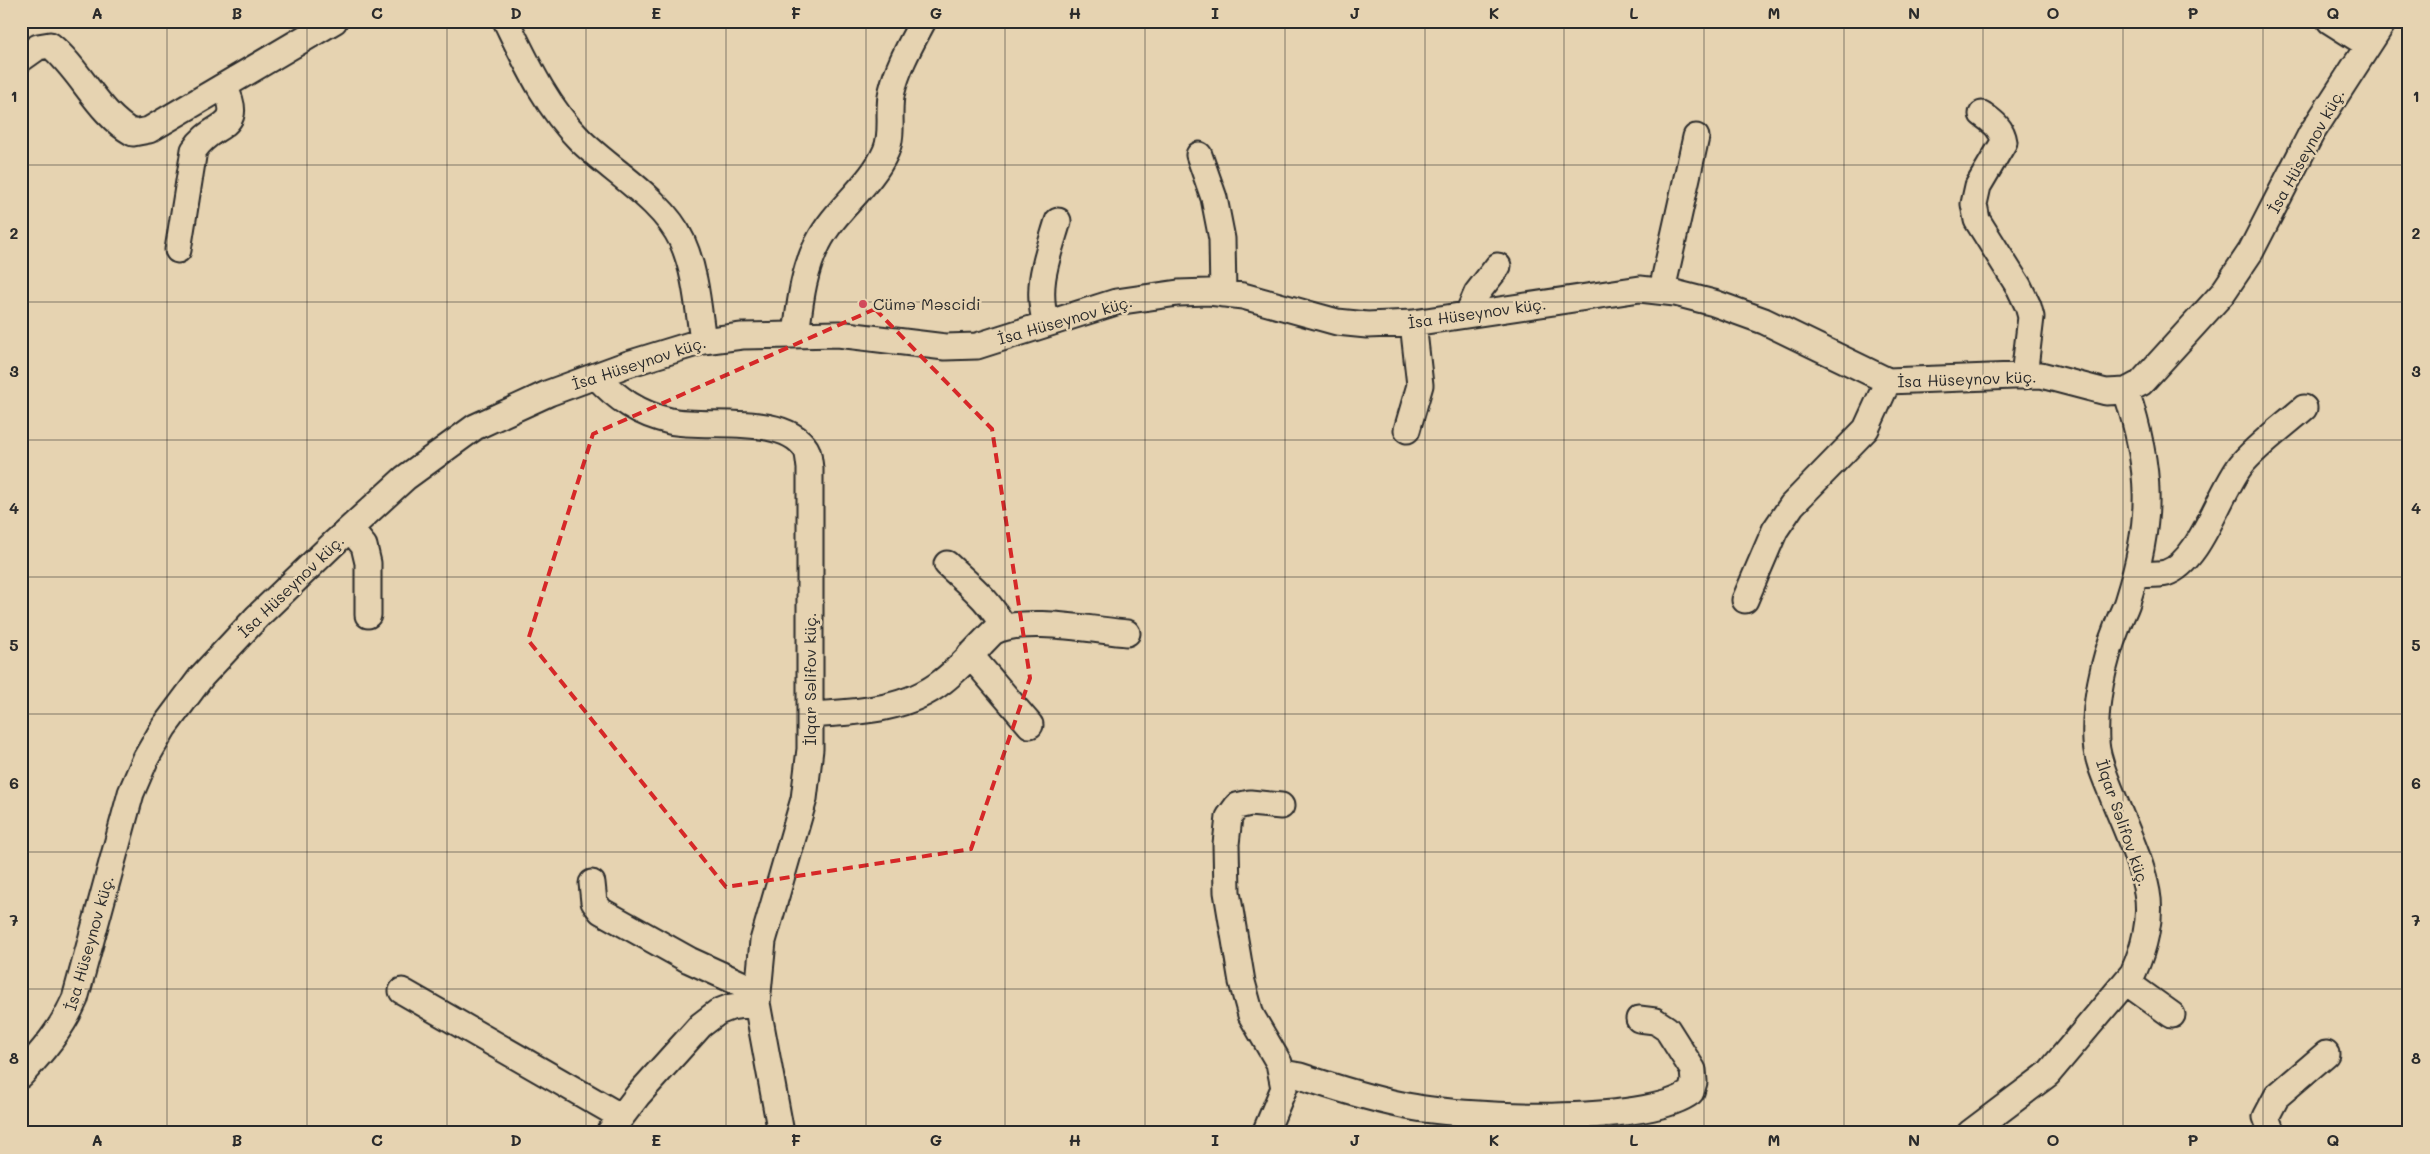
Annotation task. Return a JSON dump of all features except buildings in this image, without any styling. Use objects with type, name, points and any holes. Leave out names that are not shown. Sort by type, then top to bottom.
[{"type":"street","points":[[21,59],[38,47],[50,45],[63,56],[120,126],[134,134],[149,130],[334,21]]},
{"type":"street","points":[[506,21],[541,91],[564,122],[581,140],[664,214],[681,240],[693,270],[703,340]]},
{"type":"street","points":[[796,335],[810,260],[818,242],[878,165],[887,150],[890,138],[892,92],[900,65],[923,21]]},
{"type":"street","points":[[2330,21],[2368,46]]},
{"type":"street","name":"İsa Hüseynov küç.","points":[[21,1075],[51,1042],[67,1018],[75,999],[131,793],[146,758],[164,727],[202,676],[257,617],[405,478],[475,426],[549,393],[703,340],[742,336],[838,334],[945,347],[977,346],[1116,302],[1178,293],[1223,294],[1272,304],[1337,322],[1367,325],[1412,323],[1640,290],[1662,290],[1714,303],[1764,322],[1888,381],[2041,375],[2106,392],[2126,391],[2141,383],[2222,294],[2251,251],[2312,134],[2384,21]]},
{"type":"street","points":[[178,250],[194,150],[200,140],[224,125],[233,114],[233,103],[224,86]]},
{"type":"street","points":[[1982,114],[1997,125],[2003,135],[2004,142],[1978,186],[1974,204],[1977,220],[2019,287],[2028,306],[2031,317],[2024,376]]},
{"type":"street","points":[[1662,290],[1696,137]]},
{"type":"street","points":[[1199,155],[1214,198],[1222,239],[1223,294]]},
{"type":"street","points":[[1046,324],[1041,307],[1041,280],[1058,221]]},
{"type":"street","points":[[1468,314],[1477,293],[1498,266]]},
{"type":"street","points":[[1407,430],[1420,385],[1412,323]]},
{"type":"street","name":"İlqar Səlifov küç.","points":[[596,376],[616,397],[637,408],[671,421],[770,428],[790,435],[806,450],[810,468],[810,750],[804,799],[763,941],[757,997],[781,1133]]},
{"type":"street","points":[[1745,600],[1775,530],[1792,505],[1866,429],[1888,381]]},
{"type":"street","name":"İlqar Səlifov küç.","points":[[1970,1133],[2048,1074],[2134,973],[2140,957],[2148,919],[2147,892],[2103,772],[2096,743],[2097,709],[2105,664],[2116,627],[2128,601],[2142,546],[2147,512],[2146,471],[2140,432],[2126,391]]},
{"type":"street","points":[[2135,575],[2166,573],[2186,560],[2202,536],[2223,492],[2242,464],[2304,408]]},
{"type":"street","points":[[350,529],[364,546],[368,563],[368,615]]},
{"type":"street","points":[[947,564],[982,597],[997,615],[1003,627]]},
{"type":"street","points":[[810,715],[864,712],[906,701],[943,682],[993,632],[1003,627],[1031,624],[1127,632]]},
{"type":"street","points":[[970,655],[1030,724]]},
{"type":"street","points":[[1265,1133],[1284,1088],[1283,1073],[1251,1015],[1242,982],[1227,892],[1226,844],[1229,817],[1237,806],[1250,803],[1281,806]]},
{"type":"street","points":[[592,883],[594,902],[601,910],[757,997]]},
{"type":"street","points":[[2126,982],[2172,1015]]},
{"type":"street","points":[[402,990],[615,1124],[701,1026],[718,1012],[757,997]]},
{"type":"street","points":[[1283,1073],[1403,1105],[1446,1112],[1511,1116],[1620,1112],[1681,1100],[1691,1092],[1694,1082],[1692,1070],[1667,1029],[1655,1022],[1639,1020]]},
{"type":"street","points":[[2272,1133],[2266,1117],[2277,1096],[2326,1054]]},
{"type":"highlighted area","points":[[875,309],[992,429],[1030,678],[971,849],[726,887],[528,640],[593,434]]},
{"type":"place","name":"Cümə Məscidi","points":[[863,304]]}]
